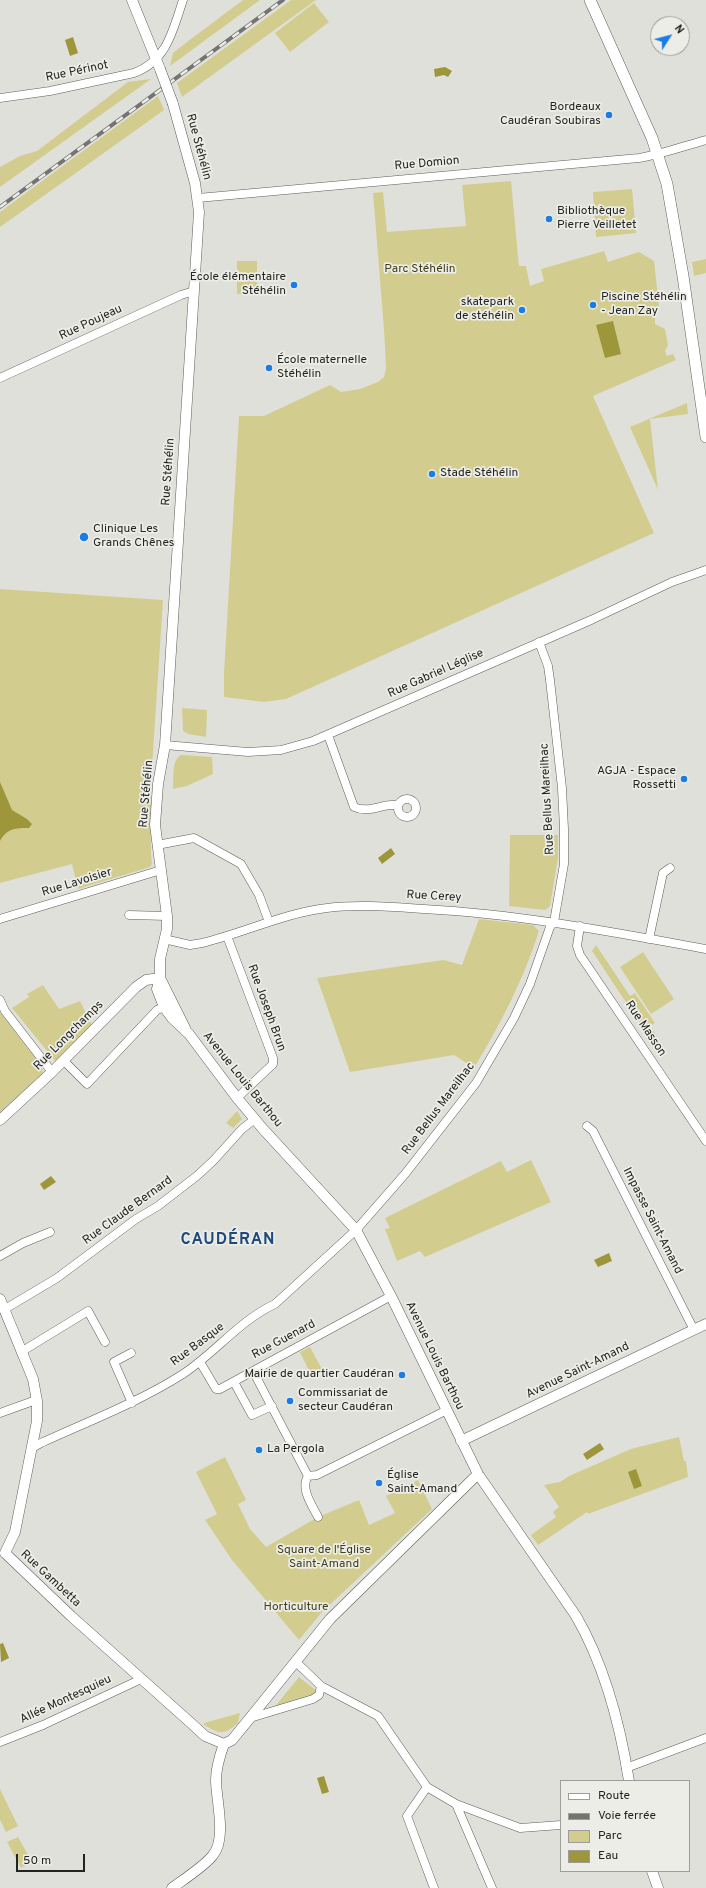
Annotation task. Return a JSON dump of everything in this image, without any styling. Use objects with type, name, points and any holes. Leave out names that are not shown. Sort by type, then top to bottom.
[{"type":"main road","points":[[590,0],[658,154],[667,184],[673,214],[706,437]]},
{"type":"street","name":"Rue Stéhélin","points":[[132,0],[173,104],[195,180],[199,212],[165,746],[158,784],[155,825],[167,916],[160,959],[160,978]]},
{"type":"street","points":[[158,64],[168,43],[183,0]]},
{"type":"street","name":"Rue Périnot","points":[[0,98],[50,91],[134,72],[158,64]]},
{"type":"street","name":"Rue Domion","points":[[198,198],[639,158],[706,140]]},
{"type":"street","name":"Rue Poujeau","points":[[0,378],[184,293],[194,291]]},
{"type":"street","name":"Rue Gabriel Léglise","points":[[165,746],[248,752],[281,750],[313,741],[591,620],[672,582],[706,570]]},
{"type":"street","name":"Rue Bellus Mareilhac","points":[[356,1230],[405,1174],[476,1083],[514,1018],[530,984],[554,922],[564,864],[562,788],[548,666],[539,642]]},
{"type":"street","points":[[328,735],[354,807],[367,809],[390,804],[398,805]]},
{"type":"street","points":[[157,845],[194,838],[241,864],[259,895],[269,922]]},
{"type":"street","points":[[649,938],[663,873],[670,868]]},
{"type":"street","name":"Rue Lavoisier","points":[[0,919],[161,870]]},
{"type":"street","name":"Rue Cerey","points":[[164,939],[190,945],[227,936],[269,922],[327,908],[363,906],[465,911],[554,922],[706,949]]},
{"type":"street","points":[[129,916],[167,916]]},
{"type":"street","name":"Rue Masson","points":[[580,926],[577,946],[580,955],[706,1141]]},
{"type":"street","name":"Rue Joseph Brun","points":[[227,936],[273,1058],[273,1064],[236,1098]]},
{"type":"street","points":[[160,978],[188,1034]]},
{"type":"street","name":"Avenue Louis Barthou","points":[[160,978],[158,989],[164,1006],[172,1018],[188,1034],[236,1098],[356,1230],[391,1296],[478,1474],[576,1616],[590,1639],[604,1674],[612,1703],[628,1780]]},
{"type":"street","name":"Rue Longchamps","points":[[0,1120],[64,1061],[136,987],[146,980],[160,978]]},
{"type":"street","points":[[0,1000],[5,1011],[52,1072]]},
{"type":"street","points":[[64,1061],[87,1084],[157,1010],[164,1006]]},
{"type":"street","name":"Rue Claude Bernard","points":[[5,1309],[50,1283],[136,1219],[158,1206],[203,1170],[242,1129],[255,1119]]},
{"type":"street","name":"Impasse Saint-Amand","points":[[587,1126],[593,1131],[694,1330]]},
{"type":"street","name":"Rue Basque","points":[[32,1448],[132,1403],[200,1362],[260,1311],[275,1304],[356,1230]]},
{"type":"street","points":[[0,1256],[23,1243],[50,1232]]},
{"type":"street","name":"Rue Guenard","points":[[200,1362],[216,1389],[220,1389],[391,1296]]},
{"type":"street","name":"Rue Gambetta","points":[[0,1299],[33,1380],[37,1421],[15,1532],[2,1554],[205,1736],[224,1744]]},
{"type":"street","points":[[21,1352],[88,1311],[105,1342]]},
{"type":"street","name":"Avenue Saint-Amand","points":[[461,1441],[706,1324]]},
{"type":"street","points":[[131,1353],[114,1362],[132,1403]]},
{"type":"street","points":[[253,1371],[308,1476]]},
{"type":"street","points":[[234,1382],[252,1415],[272,1406]]},
{"type":"street","points":[[0,1414],[36,1400]]},
{"type":"street","points":[[318,1517],[305,1490],[304,1482],[308,1476],[317,1475],[447,1410]]},
{"type":"street","points":[[172,1888],[214,1855],[220,1837],[220,1818],[216,1779],[224,1744],[232,1740],[330,1618],[478,1474]]},
{"type":"street","points":[[296,1662],[321,1686],[378,1716],[426,1787],[456,1804],[520,1828],[560,1825]]},
{"type":"street","name":"Allée Montesquieu","points":[[0,1742],[43,1725],[137,1680],[140,1677]]},
{"type":"street","points":[[250,1718],[312,1699],[319,1695],[321,1686]]},
{"type":"street","points":[[626,1768],[706,1738]]},
{"type":"street","points":[[426,1787],[407,1816],[434,1888]]},
{"type":"street","points":[[456,1804],[492,1888]]},
{"type":"street","points":[[652,1872],[658,1888]]},
{"type":"green space","points":[[243,0],[260,0],[170,66],[173,53]]},
{"type":"green space","points":[[291,0],[316,0],[182,97],[177,83]]},
{"type":"green space","points":[[314,3],[329,22],[290,52],[275,33]]},
{"type":"green space","points":[[151,79],[0,187],[0,167],[20,156],[37,151],[128,82]]},
{"type":"green space","points":[[158,96],[164,110],[0,227],[0,212]]},
{"type":"green space","name":"Stade Stéhélin","points":[[511,181],[519,266],[526,266],[530,286],[544,281],[541,269],[604,251],[608,262],[639,252],[654,261],[659,306],[655,312],[655,324],[665,329],[668,345],[665,351],[667,356],[673,354],[676,360],[593,396],[654,533],[286,699],[264,702],[224,697],[224,673],[239,416],[264,416],[330,385],[341,392],[360,389],[378,382],[384,377],[386,368],[384,329],[373,193],[383,192],[387,232],[466,226],[462,185]]},
{"type":"green space","points":[[632,189],[636,233],[596,237],[593,192]]},
{"type":"green space","points":[[706,259],[706,273],[694,276],[692,262]]},
{"type":"green space","points":[[237,261],[257,261],[257,294],[237,294]]},
{"type":"green space","points":[[687,403],[688,414],[650,419],[658,490],[630,427]]},
{"type":"green space","points":[[0,589],[163,600],[150,797],[152,864],[150,867],[78,889],[72,864],[0,883]]},
{"type":"green space","points":[[182,708],[207,710],[206,737],[188,734],[183,731]]},
{"type":"green space","points":[[181,755],[212,757],[213,774],[187,786],[173,789],[174,765],[178,757]]},
{"type":"green space","points":[[510,835],[558,835],[558,857],[550,906],[545,910],[509,906]]},
{"type":"green space","points":[[479,919],[533,925],[539,931],[526,967],[511,1001],[474,1068],[454,1055],[350,1072],[317,978],[444,960],[462,965]]},
{"type":"green space","points":[[596,945],[630,996],[635,993],[655,1023],[650,1026],[657,1036],[651,1040],[592,951]]},
{"type":"green space","points":[[643,952],[674,999],[651,1014],[620,967]]},
{"type":"green space","points":[[43,985],[59,1009],[80,1001],[92,1025],[56,1062],[12,1008],[29,997],[27,994]]},
{"type":"green space","points":[[0,1012],[43,1068],[42,1074],[0,1112]]},
{"type":"green space","points":[[237,1111],[242,1119],[233,1128],[226,1123]]},
{"type":"green space","points":[[531,1160],[551,1202],[425,1257],[420,1251],[397,1261],[385,1229],[390,1228],[385,1218],[501,1161],[507,1172]]},
{"type":"green space","points":[[310,1347],[323,1371],[312,1377],[300,1352]]},
{"type":"green space","points":[[679,1437],[684,1461],[686,1461],[688,1477],[588,1514],[587,1512],[538,1545],[531,1535],[556,1517],[553,1512],[559,1507],[544,1485],[560,1482],[569,1476],[631,1449]]},
{"type":"green space","points":[[225,1457],[246,1500],[238,1504],[250,1529],[266,1547],[318,1517],[359,1500],[369,1525],[395,1513],[386,1496],[418,1480],[432,1509],[322,1612],[299,1640],[232,1560],[205,1520],[217,1514],[196,1472]]},
{"type":"green space","points":[[299,1677],[317,1691],[315,1694],[272,1710]]},
{"type":"green space","points":[[240,1713],[238,1723],[225,1732],[218,1732],[204,1725],[204,1723]]},
{"type":"green space","points":[[0,1789],[18,1826],[6,1832],[0,1820]]},
{"type":"green space","points":[[18,1837],[32,1862],[21,1868],[7,1842]]},
{"type":"water","points":[[73,37],[78,53],[70,56],[65,40]]},
{"type":"water","points":[[445,67],[452,71],[448,77],[444,75],[435,77],[434,69]]},
{"type":"water","points":[[613,321],[621,354],[605,358],[596,325]]},
{"type":"water","points":[[0,782],[12,810],[27,819],[32,824],[29,828],[9,831],[0,841]]},
{"type":"water","points":[[391,848],[395,854],[382,864],[378,858]]},
{"type":"water","points":[[51,1176],[56,1182],[44,1190],[40,1184]]},
{"type":"water","points":[[609,1253],[612,1261],[598,1267],[594,1260]]},
{"type":"water","points":[[600,1443],[604,1449],[587,1460],[583,1454]]},
{"type":"water","points":[[636,1469],[642,1486],[634,1489],[628,1472]]},
{"type":"water","points":[[3,1643],[9,1658],[1,1662],[0,1644]]},
{"type":"water","points":[[324,1776],[329,1792],[322,1794],[317,1778]]},
{"type":"railway","points":[[0,207],[283,0]]},
{"type":"place","name":"Bordeaux Caudéran Soubiras","points":[[609,115]]},
{"type":"place","name":"Bibliothèque Pierre Veilletet","points":[[549,219]]},
{"type":"place","name":"École élémentaire Stéhélin","points":[[294,285]]},
{"type":"place","name":"Piscine Stéhélin - Jean Zay","points":[[593,305]]},
{"type":"place","name":"skatepark de stéhélin","points":[[522,310]]},
{"type":"place","name":"École maternelle Stéhélin","points":[[269,368]]},
{"type":"place","name":"Stade Stéhélin","points":[[432,474]]},
{"type":"place","name":"Clinique Les Grands Chênes","points":[[84,537]]},
{"type":"place","name":"AGJA - Espace Rossetti","points":[[684,779]]},
{"type":"place","name":"Mairie de quartier Caudéran","points":[[402,1375]]},
{"type":"place","name":"Commissariat de secteur Caudéran","points":[[290,1401]]},
{"type":"place","name":"La Pergola","points":[[259,1450]]},
{"type":"place","name":"Église Saint-Amand","points":[[379,1483]]},
{"type":"district","name":"CAUDÉRAN","points":[[228,1241]]},
{"type":"park label","name":"Parc Stéhélin","points":[[420,270]]},
{"type":"park label","name":"Square de l'Église Saint-Amand","points":[[324,1558]]},
{"type":"park label","name":"Horticulture","points":[[296,1608]]}]
